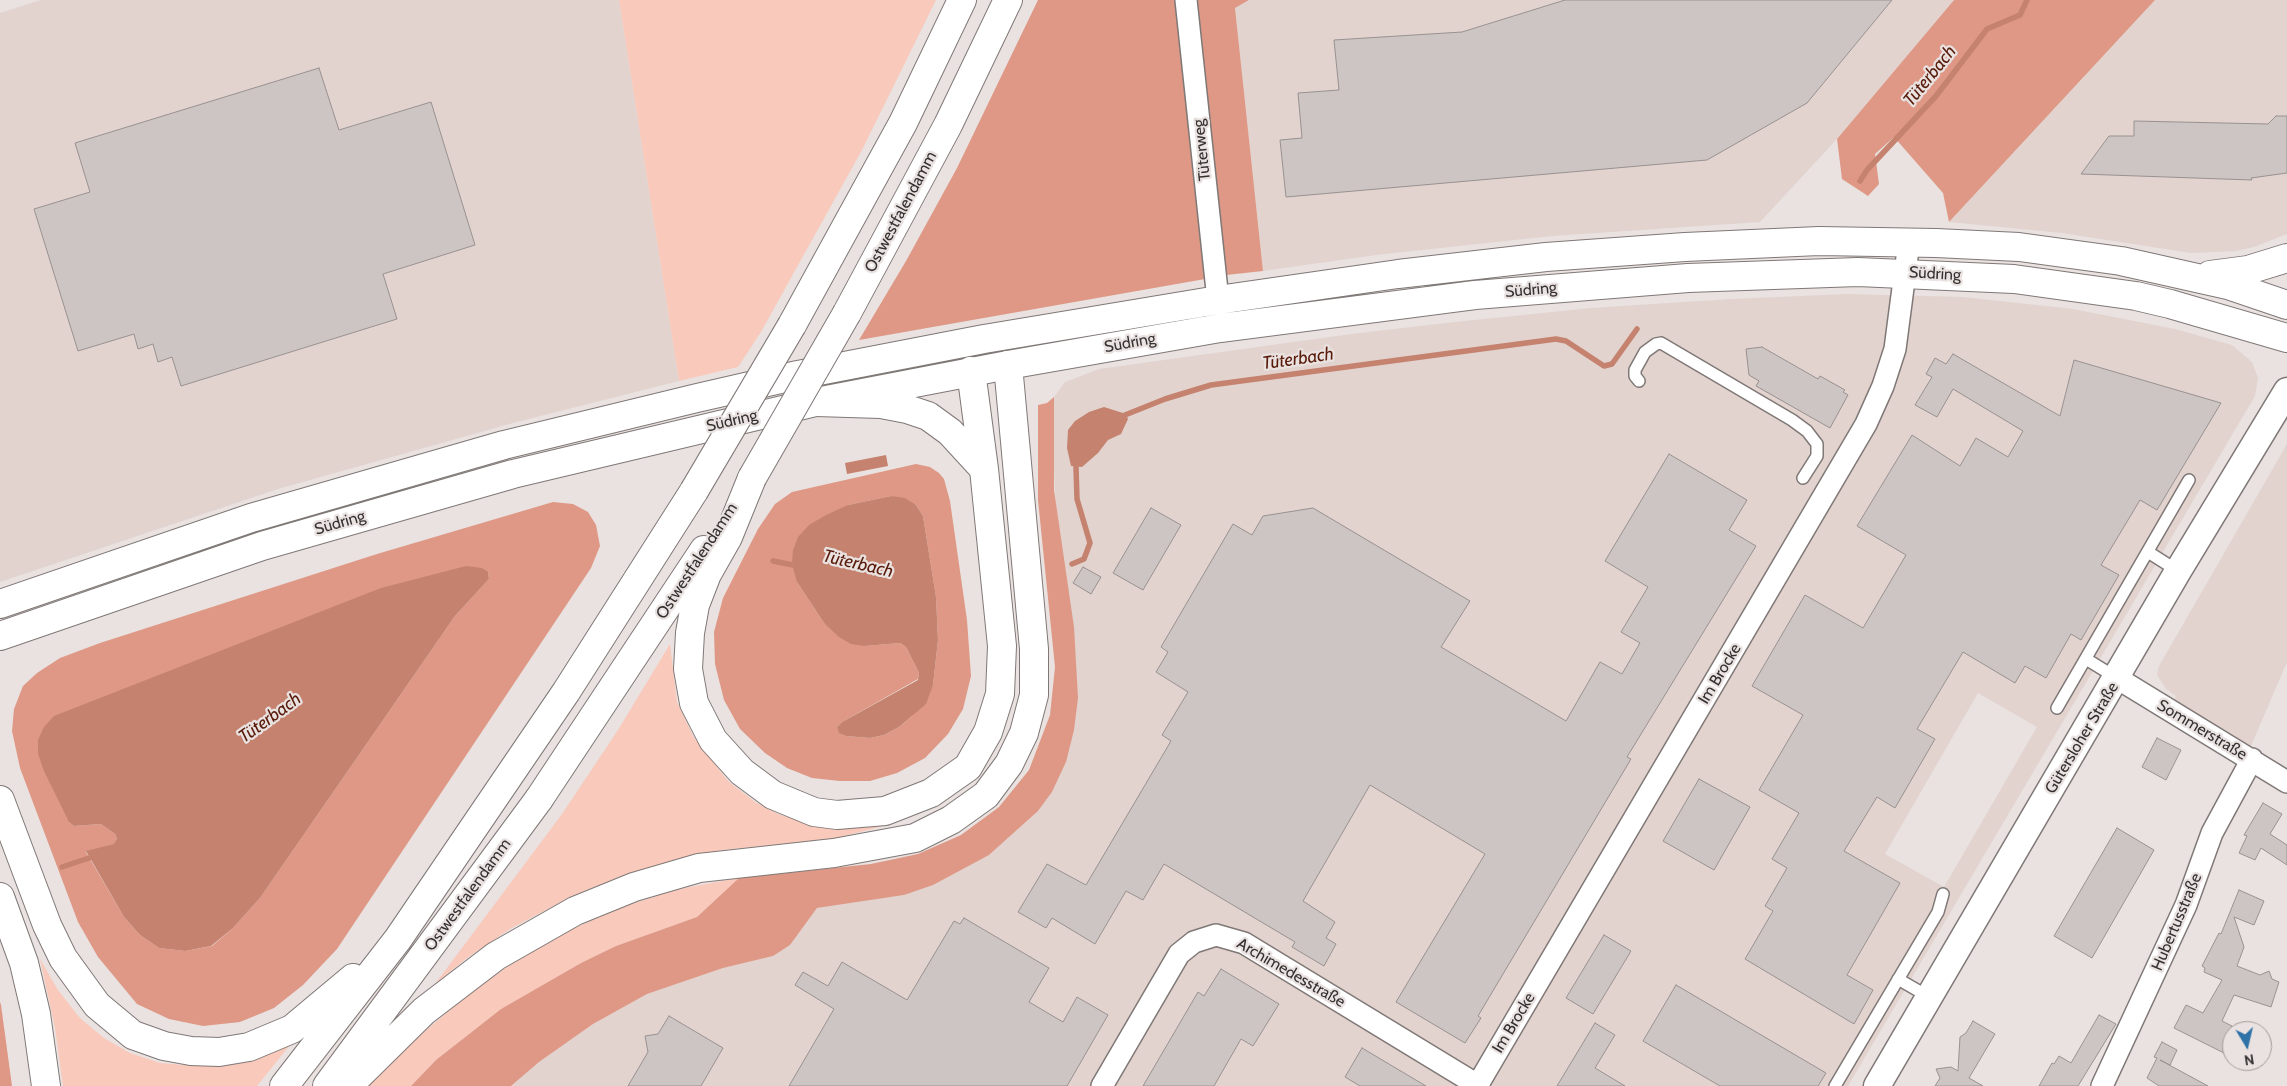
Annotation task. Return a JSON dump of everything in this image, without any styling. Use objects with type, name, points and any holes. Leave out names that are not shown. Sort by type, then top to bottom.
[{"type":"main road","name":"Ostwestfalendamm","points":[[284,1086],[398,939],[566,692],[694,491],[792,325],[903,122],[962,0]]},
{"type":"main road","name":"Ostwestfalendamm","points":[[327,1086],[539,799],[752,478],[847,313],[948,125],[1008,0]]},
{"type":"main road","name":"Südring","points":[[0,604],[251,518],[504,445],[798,375],[984,339],[1218,300],[1546,256],[1778,242],[1978,244],[2072,253],[2181,273],[2228,284],[2287,305]]},
{"type":"main road","points":[[2181,273],[2226,274],[2271,264],[2287,258]]},
{"type":"main road","name":"Südring","points":[[0,636],[262,546],[513,474],[816,402],[1008,365],[1220,328],[1475,295],[1707,277],[1858,272],[2014,280],[2136,296],[2287,338]]},
{"type":"main road","points":[[348,1086],[424,1011],[496,956],[575,911],[634,887],[699,868],[834,853],[915,838],[951,820],[986,795],[1009,764],[1024,733],[1034,695],[1034,649],[1008,365],[984,339],[971,372],[984,469],[1002,646],[1000,694],[988,732],[968,767],[931,793],[885,811],[837,815],[814,812],[773,795],[742,772],[713,740],[694,703],[688,669],[695,605],[707,574],[728,537],[752,478]]},
{"type":"main road","points":[[816,402],[881,404],[908,409],[928,416],[950,432],[984,469]]},
{"type":"main road","points":[[0,800],[47,926],[63,958],[80,984],[97,1005],[133,1035],[164,1046],[191,1051],[219,1052],[249,1047],[292,1029],[398,939]]},
{"type":"main road","points":[[0,897],[28,980],[36,1014],[46,1086]]},
{"type":"street","name":"Tüterweg","points":[[1186,0],[1218,300]]},
{"type":"street","name":"Im Brocke","points":[[1478,1086],[1866,424],[1891,364],[1906,273],[1909,242]]},
{"type":"street","name":"Gütersloher Straße","points":[[1877,1086],[2178,571],[2287,391]]},
{"type":"street","name":"Sommerstraße","points":[[2117,678],[2287,782]]},
{"type":"street","name":"Hubertusstraße","points":[[2102,1086],[2186,905],[2212,833],[2252,760]]},
{"type":"street","name":"Archimedesstraße","points":[[1102,1086],[1179,954],[1194,942],[1216,934],[1244,943],[1478,1086]]},
{"type":"lane","points":[[1639,381],[1635,376],[1635,370],[1645,352],[1656,344],[1661,343],[1792,420],[1807,431],[1817,444],[1817,456],[1803,478]]},
{"type":"lane","points":[[2057,708],[2189,480]]},
{"type":"lane","points":[[2148,552],[2178,571]]},
{"type":"lane","points":[[2086,659],[2117,678]]},
{"type":"lane","points":[[1835,1086],[1938,912],[1943,894]]},
{"type":"lane","points":[[1898,979],[1929,998]]},
{"type":"shaded area","points":[[41,0],[619,0],[679,381],[513,423],[278,489],[0,582],[0,13]]},
{"type":"shaded area","points":[[619,0],[936,0],[862,150],[761,332],[738,367],[679,381]]},
{"type":"shaded area","points":[[1038,0],[1175,0],[1205,279],[859,340],[906,261],[957,168]]},
{"type":"shaded area","points":[[1195,0],[1249,0],[1235,8],[1263,271],[1226,275]]},
{"type":"shaded area","points":[[1249,0],[1954,0],[1837,139],[1760,222],[1552,236],[1376,255],[1263,271],[1235,8]]},
{"type":"shaded area","points":[[1954,0],[2155,0],[1949,222],[1943,193],[1894,137],[1875,154],[1879,184],[1868,196],[1842,179],[1837,139]]},
{"type":"shaded area","points":[[2155,0],[2287,0],[2287,234],[2254,247],[2236,251],[2191,253],[2062,233],[1949,222]]},
{"type":"shaded area","points":[[1847,294],[1963,297],[2073,309],[2175,329],[2232,345],[2252,362],[2258,378],[2255,396],[1848,1086],[511,1086],[539,1062],[593,1024],[647,994],[723,968],[773,956],[790,945],[817,908],[904,895],[989,855],[1038,811],[1052,792],[1066,762],[1053,444],[1054,397],[1065,382],[1099,369],[1351,334],[1591,308]],"holes":[[[1978,693],[2037,727],[1944,887],[1885,854]]]},
{"type":"shaded area","points":[[1054,397],[1054,490],[1074,627],[1078,698],[1074,730],[1066,762],[1052,792],[1038,811],[989,855],[933,885],[904,895],[817,908],[790,945],[773,956],[723,968],[647,994],[593,1024],[539,1062],[511,1086],[411,1086],[436,1060],[501,1009],[581,963],[616,946],[697,917],[739,878],[871,864],[918,854],[961,835],[999,807],[1029,770],[1050,715],[1055,667],[1038,500],[1038,405],[1047,403]]},
{"type":"shaded area","points":[[2287,444],[2287,662],[2251,746],[2174,700],[2176,696],[2166,689],[2157,675],[2159,666]]},
{"type":"shaded area","points":[[916,464],[930,467],[944,479],[950,501],[967,620],[971,676],[963,709],[948,734],[925,758],[897,773],[870,781],[840,781],[812,778],[787,768],[765,753],[740,729],[724,700],[715,664],[714,632],[723,598],[758,529],[775,504],[792,492]],"holes":[[[891,496],[916,505],[923,516],[936,597],[938,640],[933,685],[912,716],[899,727],[884,735],[870,738],[846,736],[840,733],[837,727],[842,722],[918,679],[919,673],[906,647],[900,643],[865,646],[824,623],[797,582],[848,505]]]},
{"type":"shaded area","points":[[553,502],[573,504],[588,512],[596,525],[600,546],[591,568],[337,949],[303,985],[274,1008],[240,1022],[203,1026],[169,1019],[137,1004],[98,957],[78,922],[20,768],[12,731],[14,709],[23,686],[37,673],[60,658],[100,643],[377,554]],"holes":[[[488,572],[489,579],[455,616],[260,898],[233,928],[212,946],[185,951],[159,948],[140,935],[124,917],[86,852],[115,844],[117,839],[115,834],[101,824],[74,826],[69,822]]]},
{"type":"shaded area","points":[[670,644],[677,702],[693,736],[728,781],[755,802],[778,814],[803,822],[832,826],[888,825],[832,839],[722,850],[630,873],[574,895],[510,929],[467,958],[435,984],[562,814],[618,730]]},
{"type":"shaded area","points":[[739,878],[697,917],[616,946],[581,963],[501,1009],[436,1060],[411,1086],[367,1086],[416,1039],[451,1009],[483,983],[528,953],[572,929],[625,906],[679,889]]},
{"type":"shaded area","points":[[40,959],[58,990],[80,1018],[104,1038],[130,1053],[160,1063],[195,1066],[227,1065],[265,1056],[290,1045],[257,1086],[63,1086],[55,1028]]},
{"type":"shaded area","points":[[0,1002],[1,1005],[12,1086],[0,1086]]},
{"type":"water","points":[[1104,407],[1126,414],[1128,419],[1121,434],[1108,440],[1098,453],[1082,467],[1071,466],[1067,448],[1068,430],[1075,421],[1089,412]]},
{"type":"water","points":[[886,455],[888,466],[847,474],[845,463]]},
{"type":"water","points":[[891,496],[905,498],[916,505],[923,516],[936,597],[938,640],[933,685],[926,704],[899,727],[884,735],[870,738],[846,736],[839,733],[837,727],[842,722],[918,680],[919,673],[906,647],[900,643],[865,646],[851,644],[839,637],[824,623],[797,582],[792,564],[793,550],[798,537],[809,525],[826,515],[848,505]]},
{"type":"water","points":[[466,566],[482,568],[488,572],[489,579],[455,616],[260,898],[233,928],[211,946],[185,951],[159,948],[140,935],[124,917],[86,851],[114,844],[117,839],[115,834],[101,824],[74,826],[69,822],[44,771],[38,754],[38,740],[44,727],[54,716],[381,588]]},
{"type":"building","points":[[1565,0],[1892,0],[1807,103],[1707,160],[1286,197],[1280,140],[1302,138],[1298,93],[1339,90],[1334,40],[1462,32]]},
{"type":"building","points":[[319,68],[339,130],[431,102],[475,245],[383,274],[397,319],[181,386],[172,357],[158,362],[153,344],[138,349],[134,334],[78,351],[34,209],[90,192],[75,143]]},
{"type":"building","points":[[2276,116],[2287,116],[2287,173],[2251,178],[2252,180],[2081,174],[2109,136],[2134,136],[2134,121],[2268,124]]},
{"type":"building","points":[[1762,347],[1818,379],[1820,376],[1845,390],[1843,392],[1848,395],[1830,428],[1756,386],[1759,381],[1749,375],[1746,349]]},
{"type":"building","points":[[1953,354],[2060,416],[2074,360],[2221,403],[2157,510],[2140,500],[2101,565],[2119,575],[2081,640],[2071,634],[2046,678],[2025,666],[2015,683],[1963,652],[1917,729],[1935,739],[1895,808],[1877,797],[1844,851],[1900,883],[1847,975],[1873,990],[1854,1024],[1745,959],[1773,911],[1765,906],[1787,868],[1772,859],[1799,813],[1759,790],[1803,715],[1752,686],[1805,595],[1863,628],[1906,555],[1857,526],[1912,435],[1960,466],[1976,438],[2008,457],[2023,431],[1953,389],[1937,417],[1915,405],[1932,377],[1926,374],[1935,358],[1946,364]]},
{"type":"building","points":[[1669,454],[1747,500],[1729,530],[1756,546],[1627,757],[1631,759],[1478,1016],[1481,1018],[1465,1043],[1396,1002],[1485,854],[1370,785],[1303,901],[1335,922],[1326,938],[1336,944],[1324,966],[1292,947],[1295,942],[1164,864],[1143,900],[1126,891],[1095,944],[1052,918],[1046,928],[1018,912],[1047,864],[1086,885],[1171,741],[1162,735],[1188,692],[1156,672],[1168,652],[1161,647],[1233,524],[1252,535],[1263,516],[1313,508],[1470,601],[1441,647],[1566,721],[1600,662],[1622,674],[1640,643],[1621,632],[1648,587],[1605,561]]},
{"type":"building","points":[[1151,508],[1181,525],[1143,590],[1113,573]]},
{"type":"building","points":[[1083,567],[1101,577],[1091,594],[1073,583]]},
{"type":"building","points":[[2157,738],[2181,750],[2166,780],[2142,767]]},
{"type":"building","points":[[1699,779],[1750,807],[1714,870],[1663,841]]},
{"type":"building","points":[[2263,803],[2282,814],[2270,834],[2287,845],[2287,865],[2261,848],[2255,860],[2239,853],[2247,836],[2244,835]]},
{"type":"building","points":[[2117,828],[2154,850],[2092,958],[2054,936]]},
{"type":"building","points":[[2239,890],[2264,901],[2254,925],[2234,917],[2244,947],[2237,966],[2260,975],[2269,971],[2272,979],[2279,982],[2271,1007],[2234,995],[2222,1021],[2222,1052],[2174,1028],[2186,1005],[2203,1013],[2222,980],[2204,972],[2205,968],[2202,966],[2219,933],[2221,934]]},
{"type":"building","points":[[964,918],[1049,968],[1029,1002],[1063,1022],[1077,997],[1108,1015],[1067,1086],[789,1086],[834,1009],[795,985],[803,972],[828,986],[842,962],[907,1000],[954,921],[960,924]]},
{"type":"building","points":[[1604,935],[1631,951],[1593,1014],[1566,998]]},
{"type":"building","points":[[1221,969],[1279,1004],[1253,1046],[1241,1039],[1214,1086],[1143,1086],[1198,992],[1204,996]]},
{"type":"building","points":[[1676,985],[1826,1073],[1818,1086],[1720,1086],[1643,1041]]},
{"type":"building","points":[[2099,1015],[2116,1024],[2078,1086],[2039,1086],[2052,1063],[2054,1064],[2059,1056],[2071,1063]]},
{"type":"building","points":[[669,1016],[723,1048],[701,1086],[628,1086],[648,1052],[645,1036],[658,1034]]},
{"type":"building","points":[[1973,1021],[1995,1034],[1969,1078],[1983,1086],[1935,1086],[1940,1078],[1936,1069],[1951,1067],[1958,1071],[1960,1037],[1966,1033]]},
{"type":"building","points":[[1595,1023],[1615,1035],[1595,1068],[1625,1086],[1557,1086]]},
{"type":"building","points":[[2162,1042],[2177,1050],[2170,1065],[2160,1060],[2208,1086],[2159,1086],[2147,1078],[2157,1058],[2154,1057]]},
{"type":"building","points":[[1362,1048],[1426,1086],[1360,1086],[1345,1077]]},
{"type":"waterway","name":"Tüterbach","points":[[1860,181],[1867,170],[1936,96],[1987,29],[2020,15],[2027,0]]},
{"type":"waterway","name":"Tüterbach","points":[[1120,417],[1165,399],[1211,385],[1556,339],[1566,341],[1604,366],[1612,364],[1637,329]]},
{"type":"waterway","name":"Tüterbach","points":[[1072,564],[1084,559],[1090,543],[1077,499],[1076,467],[1078,460]]},
{"type":"waterway","name":"Tüterbach","points":[[773,561],[798,566]]},
{"type":"waterway","name":"Tüterbach","points":[[62,867],[95,856]]}]
